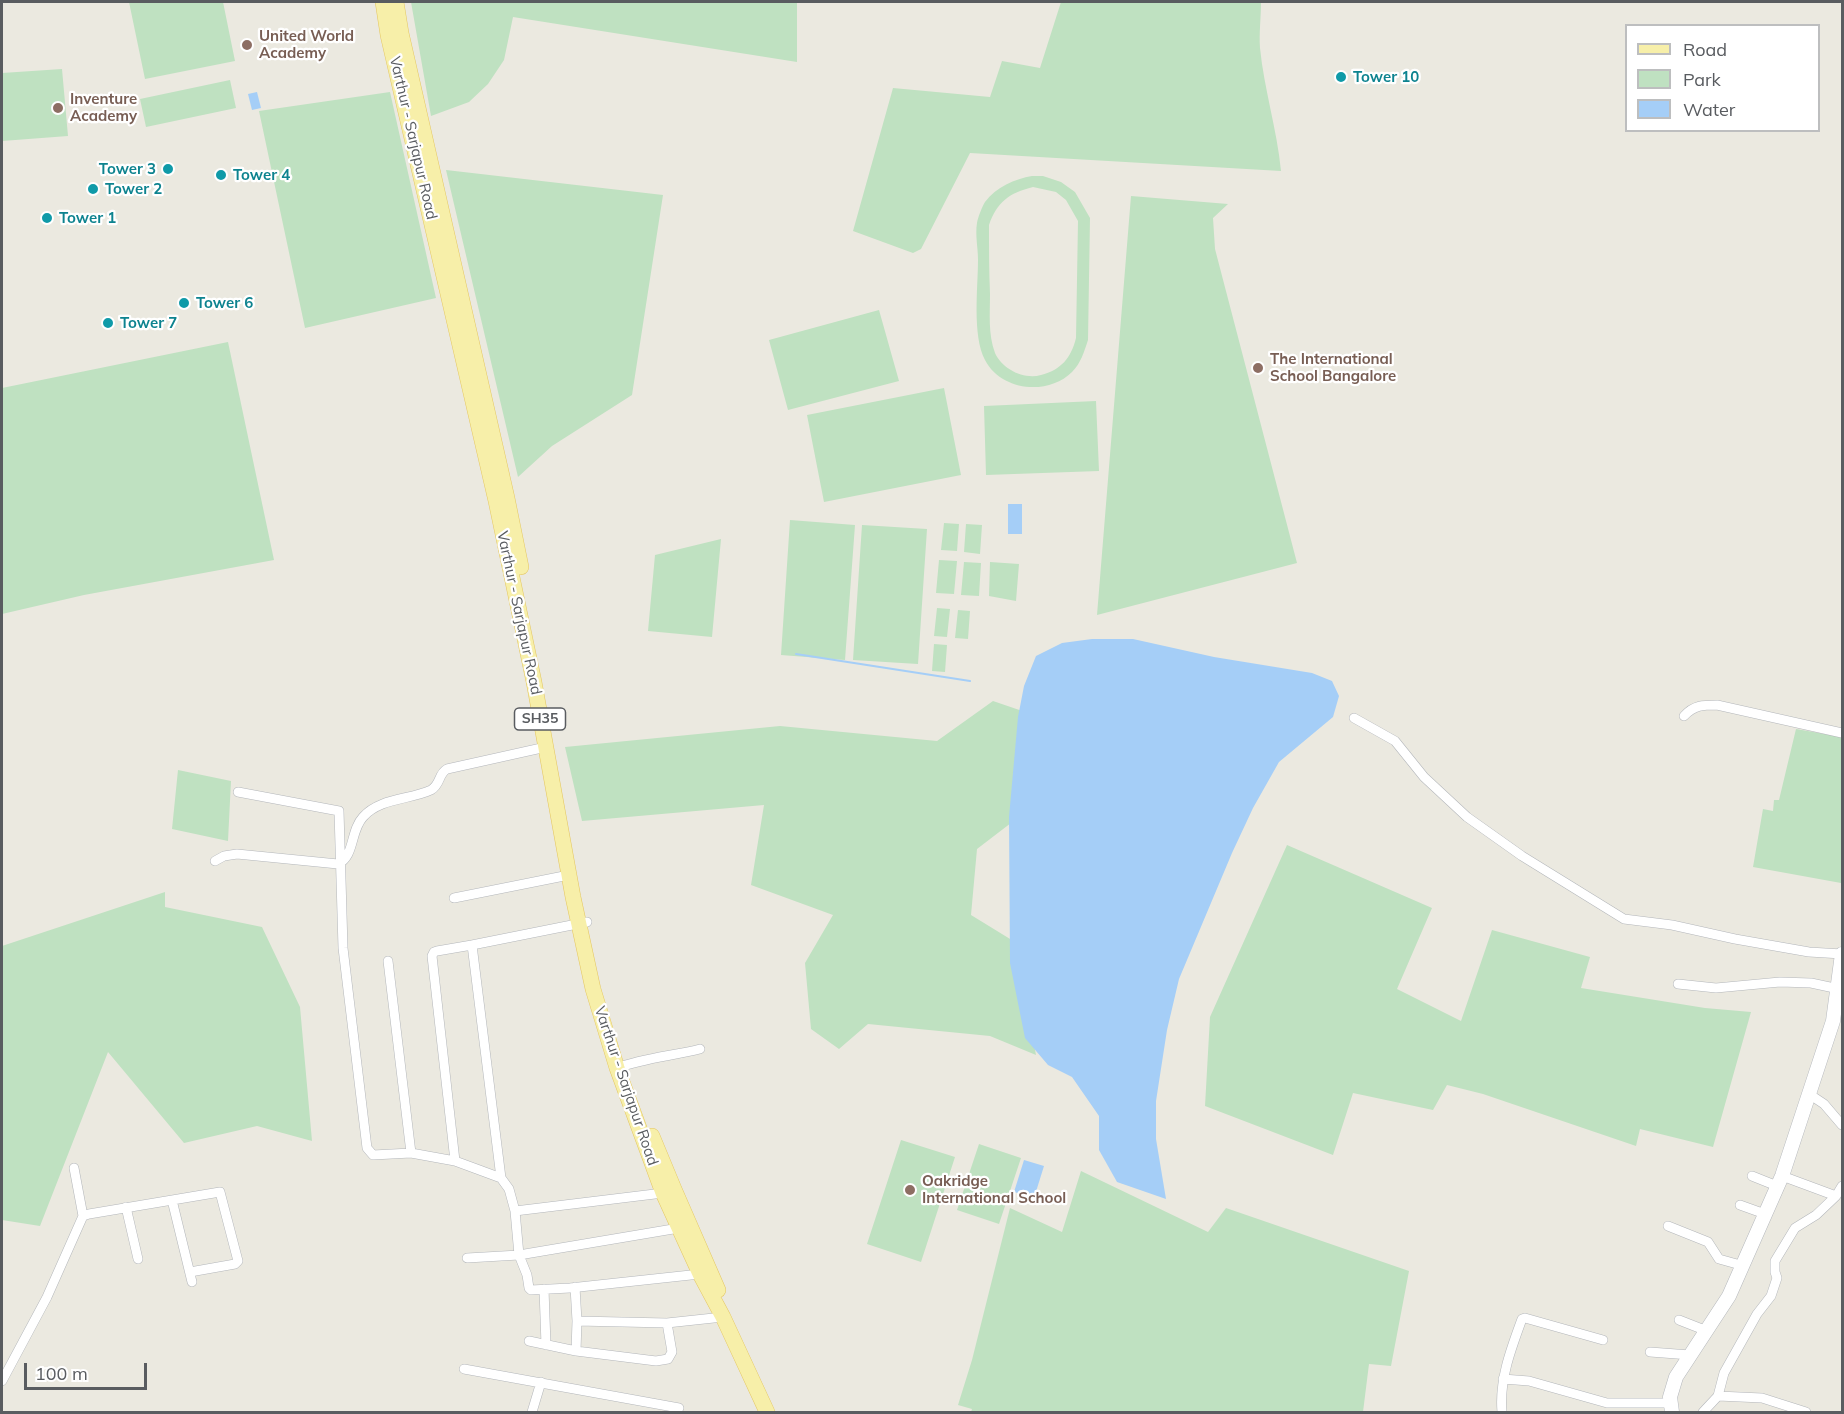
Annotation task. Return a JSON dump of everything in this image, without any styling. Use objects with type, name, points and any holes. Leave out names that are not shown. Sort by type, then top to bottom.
[{"type":"main road","name":"Varthur - Sarjapur Road","points":[[383,2],[388,35],[496,501],[546,747],[568,875],[583,923]]},
{"type":"main road","name":"Varthur - Sarjapur Road","points":[[396,2],[434,182],[507,498],[593,989],[663,1193],[767,1413]]},
{"type":"main road","name":"Varthur - Sarjapur Road","points":[[621,1066],[772,1413]]},
{"type":"street","points":[[1684,716],[1691,708],[1717,705],[1842,733]]},
{"type":"street","points":[[1354,718],[1395,741],[1424,777],[1467,817],[1522,856],[1624,919],[1672,925],[1809,952],[1842,954],[1833,1021],[1779,1181],[1744,1266],[1725,1304],[1676,1377],[1671,1390],[1671,1408],[1607,1403],[1529,1381],[1503,1379]]},
{"type":"street","points":[[215,861],[224,856],[237,854],[340,863],[349,854],[355,828],[364,815],[374,807],[430,790],[439,783],[441,774],[447,769],[546,747]]},
{"type":"street","points":[[238,792],[339,811],[343,948],[367,1149],[374,1155],[411,1153],[454,1161],[501,1178]]},
{"type":"street","points":[[454,898],[568,875]]},
{"type":"street","points":[[454,1161],[432,954],[437,951],[583,923]]},
{"type":"street","points":[[472,945],[501,1178],[509,1189],[515,1211],[519,1255],[527,1275],[529,1288],[575,1287],[700,1274]]},
{"type":"street","points":[[388,961],[411,1153]]},
{"type":"street","points":[[1678,984],[1716,988],[1780,982],[1811,983],[1839,989]]},
{"type":"street","points":[[621,1066],[662,1055],[677,1055],[700,1049]]},
{"type":"street","points":[[1809,1094],[1824,1104],[1842,1125]]},
{"type":"street","points":[[2,1381],[47,1297],[83,1216],[74,1168]]},
{"type":"street","points":[[1752,1176],[1836,1196]]},
{"type":"street","points":[[1703,1413],[1718,1396],[1724,1372],[1756,1314],[1771,1296],[1778,1278],[1774,1261],[1795,1228],[1816,1215],[1836,1196],[1842,1186]]},
{"type":"street","points":[[83,1216],[218,1192],[221,1194],[237,1263],[190,1272]]},
{"type":"street","points":[[515,1211],[663,1193]]},
{"type":"street","points":[[172,1200],[192,1282]]},
{"type":"street","points":[[1740,1204],[1766,1214]]},
{"type":"street","points":[[126,1207],[138,1259]]},
{"type":"street","points":[[1668,1226],[1708,1242],[1719,1259],[1744,1266]]},
{"type":"street","points":[[467,1258],[519,1255],[679,1228]]},
{"type":"street","points":[[575,1287],[578,1320],[576,1351]]},
{"type":"street","points":[[544,1289],[546,1345]]},
{"type":"street","points":[[578,1320],[667,1323],[723,1317]]},
{"type":"street","points":[[1502,1413],[1503,1379],[1513,1341],[1523,1318],[1603,1340]]},
{"type":"street","points":[[1679,1320],[1707,1330]]},
{"type":"street","points":[[529,1341],[576,1351],[656,1361],[665,1360],[672,1352],[667,1323]]},
{"type":"street","points":[[1650,1353],[1690,1355]]},
{"type":"street","points":[[465,1369],[679,1408]]},
{"type":"street","points":[[532,1413],[541,1382]]},
{"type":"street","points":[[1718,1396],[1762,1398],[1806,1413]]},
{"type":"green space","points":[[129,2],[223,2],[235,61],[145,79]]},
{"type":"green space","points":[[411,2],[797,2],[797,62],[513,17],[504,60],[488,84],[469,102],[431,116]]},
{"type":"green space","points":[[1061,2],[1261,2],[1260,48],[1281,171],[970,153],[921,249],[913,253],[853,231],[893,88],[990,97],[1002,61],[1040,68]]},
{"type":"green space","points":[[62,69],[68,136],[2,141],[2,73]]},
{"type":"green space","points":[[230,80],[236,108],[146,127],[140,99]]},
{"type":"green space","points":[[390,92],[436,298],[305,328],[259,111]]},
{"type":"green space","points":[[446,170],[663,195],[632,395],[552,446],[518,477]]},
{"type":"green space","points":[[1043,176],[1061,182],[1075,192],[1090,218],[1088,340],[1084,353],[1075,369],[1062,380],[1038,387],[1013,384],[992,370],[981,350],[977,325],[976,232],[979,215],[985,202],[995,192],[1006,184],[1026,177]],"holes":[[[1033,187],[1056,192],[1066,200],[1078,221],[1076,338],[1071,352],[1060,366],[1048,373],[1028,376],[1014,372],[1003,364],[995,353],[991,339],[989,225],[1000,204],[1017,192]]]},
{"type":"green space","points":[[1131,196],[1228,204],[1213,218],[1215,249],[1297,563],[1097,615]]},
{"type":"green space","points":[[879,310],[899,381],[788,410],[769,340]]},
{"type":"green space","points":[[228,342],[274,560],[84,595],[2,614],[2,388]]},
{"type":"green space","points":[[944,388],[961,475],[824,502],[807,415]]},
{"type":"green space","points":[[1096,401],[1099,471],[986,475],[984,406]]},
{"type":"green space","points":[[790,520],[855,525],[845,660],[781,655]]},
{"type":"green space","points":[[944,523],[959,524],[957,551],[941,550]]},
{"type":"green space","points":[[966,524],[982,525],[980,554],[964,552]]},
{"type":"green space","points":[[862,525],[927,529],[918,664],[853,660]]},
{"type":"green space","points":[[721,539],[712,637],[648,631],[655,555]]},
{"type":"green space","points":[[939,560],[957,561],[954,594],[936,593]]},
{"type":"green space","points":[[964,562],[981,563],[979,596],[961,595]]},
{"type":"green space","points":[[990,562],[1019,564],[1016,601],[989,596]]},
{"type":"green space","points":[[937,608],[950,609],[947,637],[934,636]]},
{"type":"green space","points":[[958,610],[970,611],[968,639],[955,638]]},
{"type":"green space","points":[[934,644],[947,645],[945,672],[932,671]]},
{"type":"green space","points":[[993,701],[1034,715],[1041,800],[977,849],[971,915],[1015,942],[1036,1055],[990,1036],[868,1024],[839,1049],[811,1029],[805,963],[833,915],[751,885],[764,805],[582,821],[565,747],[780,726],[937,741]]},
{"type":"green space","points":[[1796,729],[1842,737],[1841,883],[1753,867],[1763,809],[1773,811],[1774,800],[1779,800]]},
{"type":"green space","points":[[178,770],[231,781],[228,841],[172,829]]},
{"type":"green space","points":[[1287,845],[1432,908],[1397,989],[1461,1021],[1492,930],[1590,957],[1581,988],[1705,1008],[1751,1012],[1713,1147],[1640,1129],[1636,1146],[1483,1094],[1447,1085],[1433,1110],[1353,1093],[1333,1155],[1205,1106],[1210,1017]]},
{"type":"green space","points":[[165,892],[165,907],[262,927],[300,1007],[312,1141],[257,1126],[184,1143],[108,1052],[40,1226],[2,1220],[2,946]]},
{"type":"green space","points":[[901,1140],[955,1157],[921,1262],[867,1244]]},
{"type":"green space","points":[[979,1144],[1021,1158],[999,1224],[957,1210]]},
{"type":"green space","points":[[1081,1171],[1208,1232],[1226,1208],[1409,1271],[1391,1366],[1369,1364],[1363,1412],[971,1412],[972,1409],[958,1405],[972,1360],[1010,1208],[1062,1232]]},
{"type":"water","points":[[257,92],[261,108],[252,110],[248,94]]},
{"type":"water","points":[[1008,504],[1022,504],[1022,534],[1008,534]]},
{"type":"water","points":[[1092,639],[1133,639],[1214,657],[1312,673],[1332,681],[1339,696],[1333,717],[1279,762],[1253,808],[1232,853],[1179,979],[1167,1030],[1156,1101],[1156,1139],[1166,1199],[1117,1182],[1099,1150],[1099,1116],[1072,1077],[1048,1065],[1025,1038],[1010,963],[1009,817],[1018,717],[1024,686],[1036,656],[1062,643]]},
{"type":"water","points":[[1024,1160],[1044,1166],[1034,1198],[1014,1192]]},
{"type":"waterway","points":[[796,654],[970,681]]},
{"type":"place","name":"United World Academy","points":[[247,45]]},
{"type":"place","name":"Tower 10","points":[[1341,77]]},
{"type":"place","name":"Inventure Academy","points":[[58,108]]},
{"type":"place","name":"Tower 3","points":[[168,169]]},
{"type":"place","name":"Tower 4","points":[[221,175]]},
{"type":"place","name":"Tower 2","points":[[93,189]]},
{"type":"place","name":"Tower 1","points":[[47,218]]},
{"type":"place","name":"Tower 6","points":[[184,303]]},
{"type":"place","name":"Tower 7","points":[[108,323]]},
{"type":"place","name":"The International School Bangalore","points":[[1258,368]]},
{"type":"place","name":"Oakridge International School","points":[[910,1190]]}]
